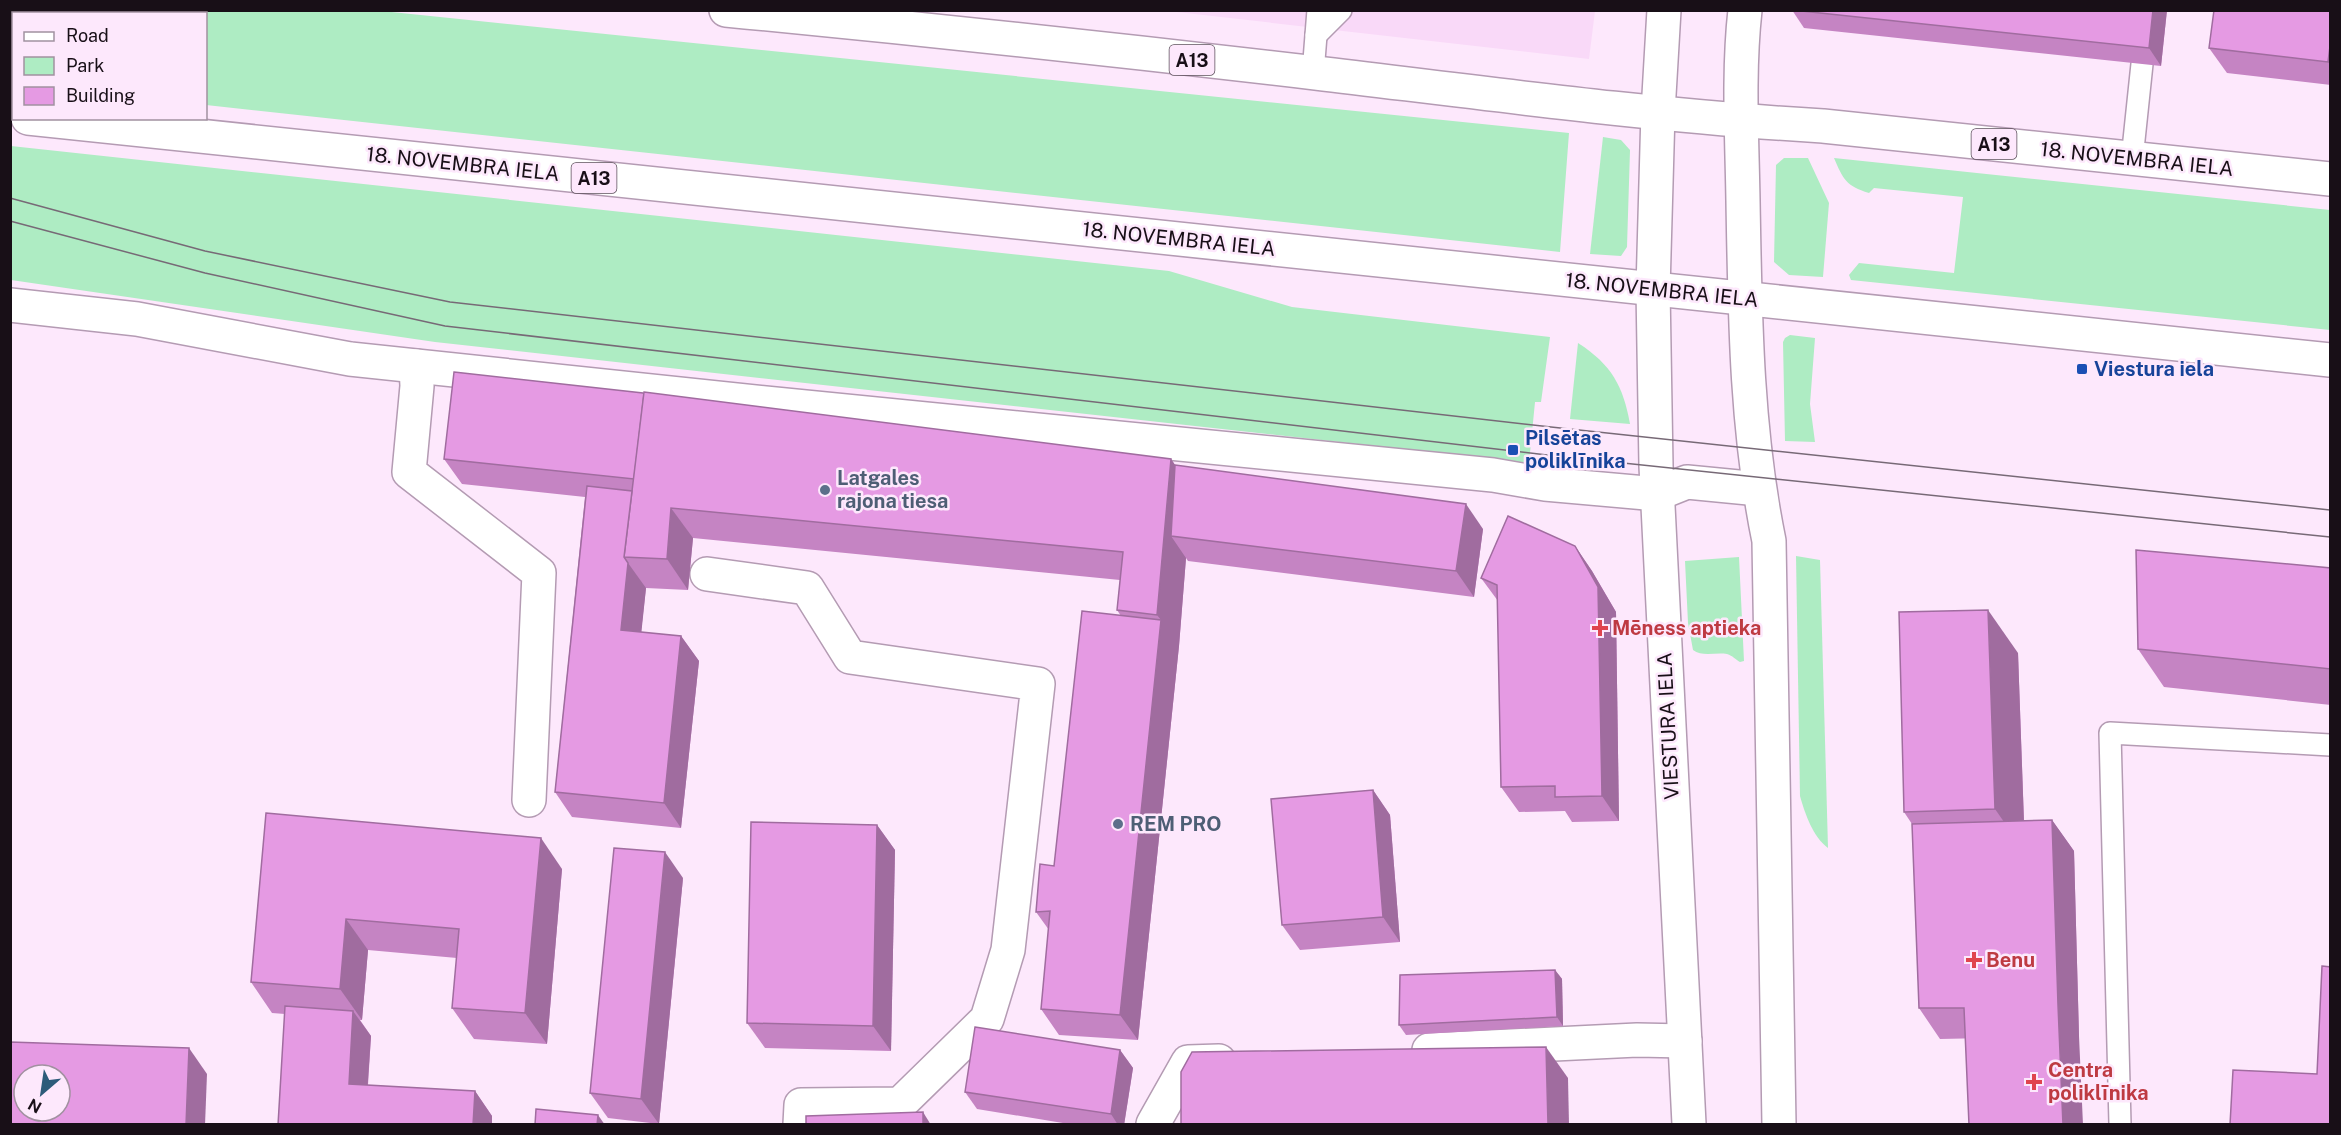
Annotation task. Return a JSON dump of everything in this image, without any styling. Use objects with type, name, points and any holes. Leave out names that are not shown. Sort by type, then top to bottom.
[{"type":"street","name":"18. NOVEMBRA IELA","points":[[726,10],[924,29],[1588,106],[1742,122],[1823,126],[2331,179]]},
{"type":"street","name":"VIESTURA IELA","points":[[1664,10],[1658,112],[1653,289],[1657,494],[1689,1125]]},
{"type":"street","points":[[1745,10],[1742,37],[1744,298],[1754,448],[1769,541],[1779,1125]]},
{"type":"street","name":"18. NOVEMBRA IELA","points":[[47,120],[2331,360]]},
{"type":"street","points":[[10,305],[137,319],[350,359],[765,403],[1492,475],[1545,484],[1657,494],[1687,482],[1759,489]]},
{"type":"street","points":[[416,366],[417,386],[409,472],[539,573],[529,800]]},
{"type":"street","points":[[707,574],[807,588],[850,657],[1038,684],[1008,950],[987,1019],[900,1104],[801,1105],[800,1125]]},
{"type":"street","points":[[1401,1052],[1637,1040],[1685,1041]]},
{"type":"street","points":[[1153,1125],[1188,1062],[1247,1059]]},
{"type":"lane","points":[[1313,73],[1318,10]]},
{"type":"lane","points":[[1316,35],[1341,10]]},
{"type":"lane","points":[[2132,159],[2142,64]]},
{"type":"lane","points":[[2120,1125],[2110,734],[2331,745]]},
{"type":"shaded area","points":[[1168,11],[1595,11],[1589,59]]},
{"type":"green space","points":[[11,11],[382,11],[1569,133],[1560,252],[207,105],[207,12],[12,12],[11,84]]},
{"type":"green space","points":[[1603,137],[1621,140],[1630,150],[1627,247],[1621,256],[1590,254]]},
{"type":"green space","points":[[11,146],[1169,271],[1292,307],[1550,337],[1541,402],[1535,402],[1529,463],[435,342],[11,280]]},
{"type":"green space","points":[[1784,158],[1808,158],[1829,203],[1823,277],[1789,275],[1774,262],[1776,165]]},
{"type":"green space","points":[[1834,158],[2330,210],[2330,330],[1851,280],[1849,275],[1859,263],[1954,273],[1963,197],[1874,188],[1869,193],[1855,188],[1846,181]]},
{"type":"green space","points":[[1790,335],[1815,338],[1810,404],[1815,442],[1785,441],[1783,342]]},
{"type":"green space","points":[[1578,343],[1608,368],[1624,398],[1630,424],[1570,419]]},
{"type":"green space","points":[[1796,556],[1820,560],[1828,848],[1814,831],[1800,796]]},
{"type":"green space","points":[[1739,557],[1744,661],[1740,662],[1727,654],[1705,654],[1693,650],[1688,623],[1685,561]]},
{"type":"building","points":[[1792,10],[2153,10],[2149,48]]},
{"type":"building","points":[[2214,10],[2331,10],[2328,62],[2209,48]]},
{"type":"building","points":[[454,372],[643,393],[634,479],[444,459]]},
{"type":"building","points":[[644,392],[1171,459],[1157,615],[1117,610],[1123,552],[671,508],[667,559],[624,557]]},
{"type":"building","points":[[1175,465],[1466,504],[1456,571],[1171,536]]},
{"type":"building","points":[[587,486],[632,491],[624,557],[628,563],[621,630],[681,636],[664,803],[555,792]]},
{"type":"building","points":[[1508,516],[1575,546],[1598,587],[1602,796],[1555,797],[1555,786],[1501,787],[1497,585],[1481,578]]},
{"type":"building","points":[[2136,550],[2331,568],[2331,669],[2138,649]]},
{"type":"building","points":[[1988,610],[1995,809],[1904,812],[1899,612]]},
{"type":"building","points":[[1082,611],[1161,620],[1120,1015],[1041,1009],[1050,911],[1036,912],[1040,864],[1054,866]]},
{"type":"building","points":[[1373,790],[1383,917],[1282,925],[1271,799]]},
{"type":"building","points":[[266,813],[541,838],[525,1013],[452,1008],[459,929],[346,919],[340,989],[251,982]]},
{"type":"building","points":[[2052,820],[2063,1125],[1969,1125],[1964,1008],[1919,1008],[1912,824]]},
{"type":"building","points":[[751,822],[877,825],[873,1026],[747,1023]]},
{"type":"building","points":[[614,848],[665,852],[641,1099],[590,1093]]},
{"type":"building","points":[[2322,966],[2331,967],[2331,1125],[2230,1125],[2233,1070],[2317,1074]]},
{"type":"building","points":[[1555,970],[1557,1017],[1399,1025],[1400,975]]},
{"type":"building","points":[[285,1006],[353,1011],[349,1084],[475,1091],[473,1125],[278,1125]]},
{"type":"building","points":[[975,1027],[1120,1050],[1111,1114],[965,1092]]},
{"type":"building","points":[[10,1042],[189,1048],[186,1125],[10,1125]]},
{"type":"building","points":[[1546,1047],[1548,1125],[1181,1125],[1181,1072],[1192,1052]]},
{"type":"building","points":[[536,1109],[598,1115],[597,1125],[535,1125]]},
{"type":"building","points":[[923,1112],[923,1125],[806,1125],[806,1116]]},
{"type":"tram line","points":[[10,198],[205,251],[450,302],[1551,427],[2330,510]]},
{"type":"tram line","points":[[10,221],[205,273],[445,326],[1547,455],[2330,537]]},
{"type":"place","name":"Viestura iela","points":[[2082,369]]},
{"type":"place","name":"Pilsētas poliklīnika","points":[[1513,450]]},
{"type":"place","name":"Latgales rajona tiesa","points":[[825,490]]},
{"type":"place","name":"Mēness aptieka","points":[[1600,628]]},
{"type":"place","name":"REM PRO","points":[[1118,824]]},
{"type":"place","name":"Benu","points":[[1974,960]]},
{"type":"place","name":"Centra poliklīnika","points":[[2034,1082]]}]
